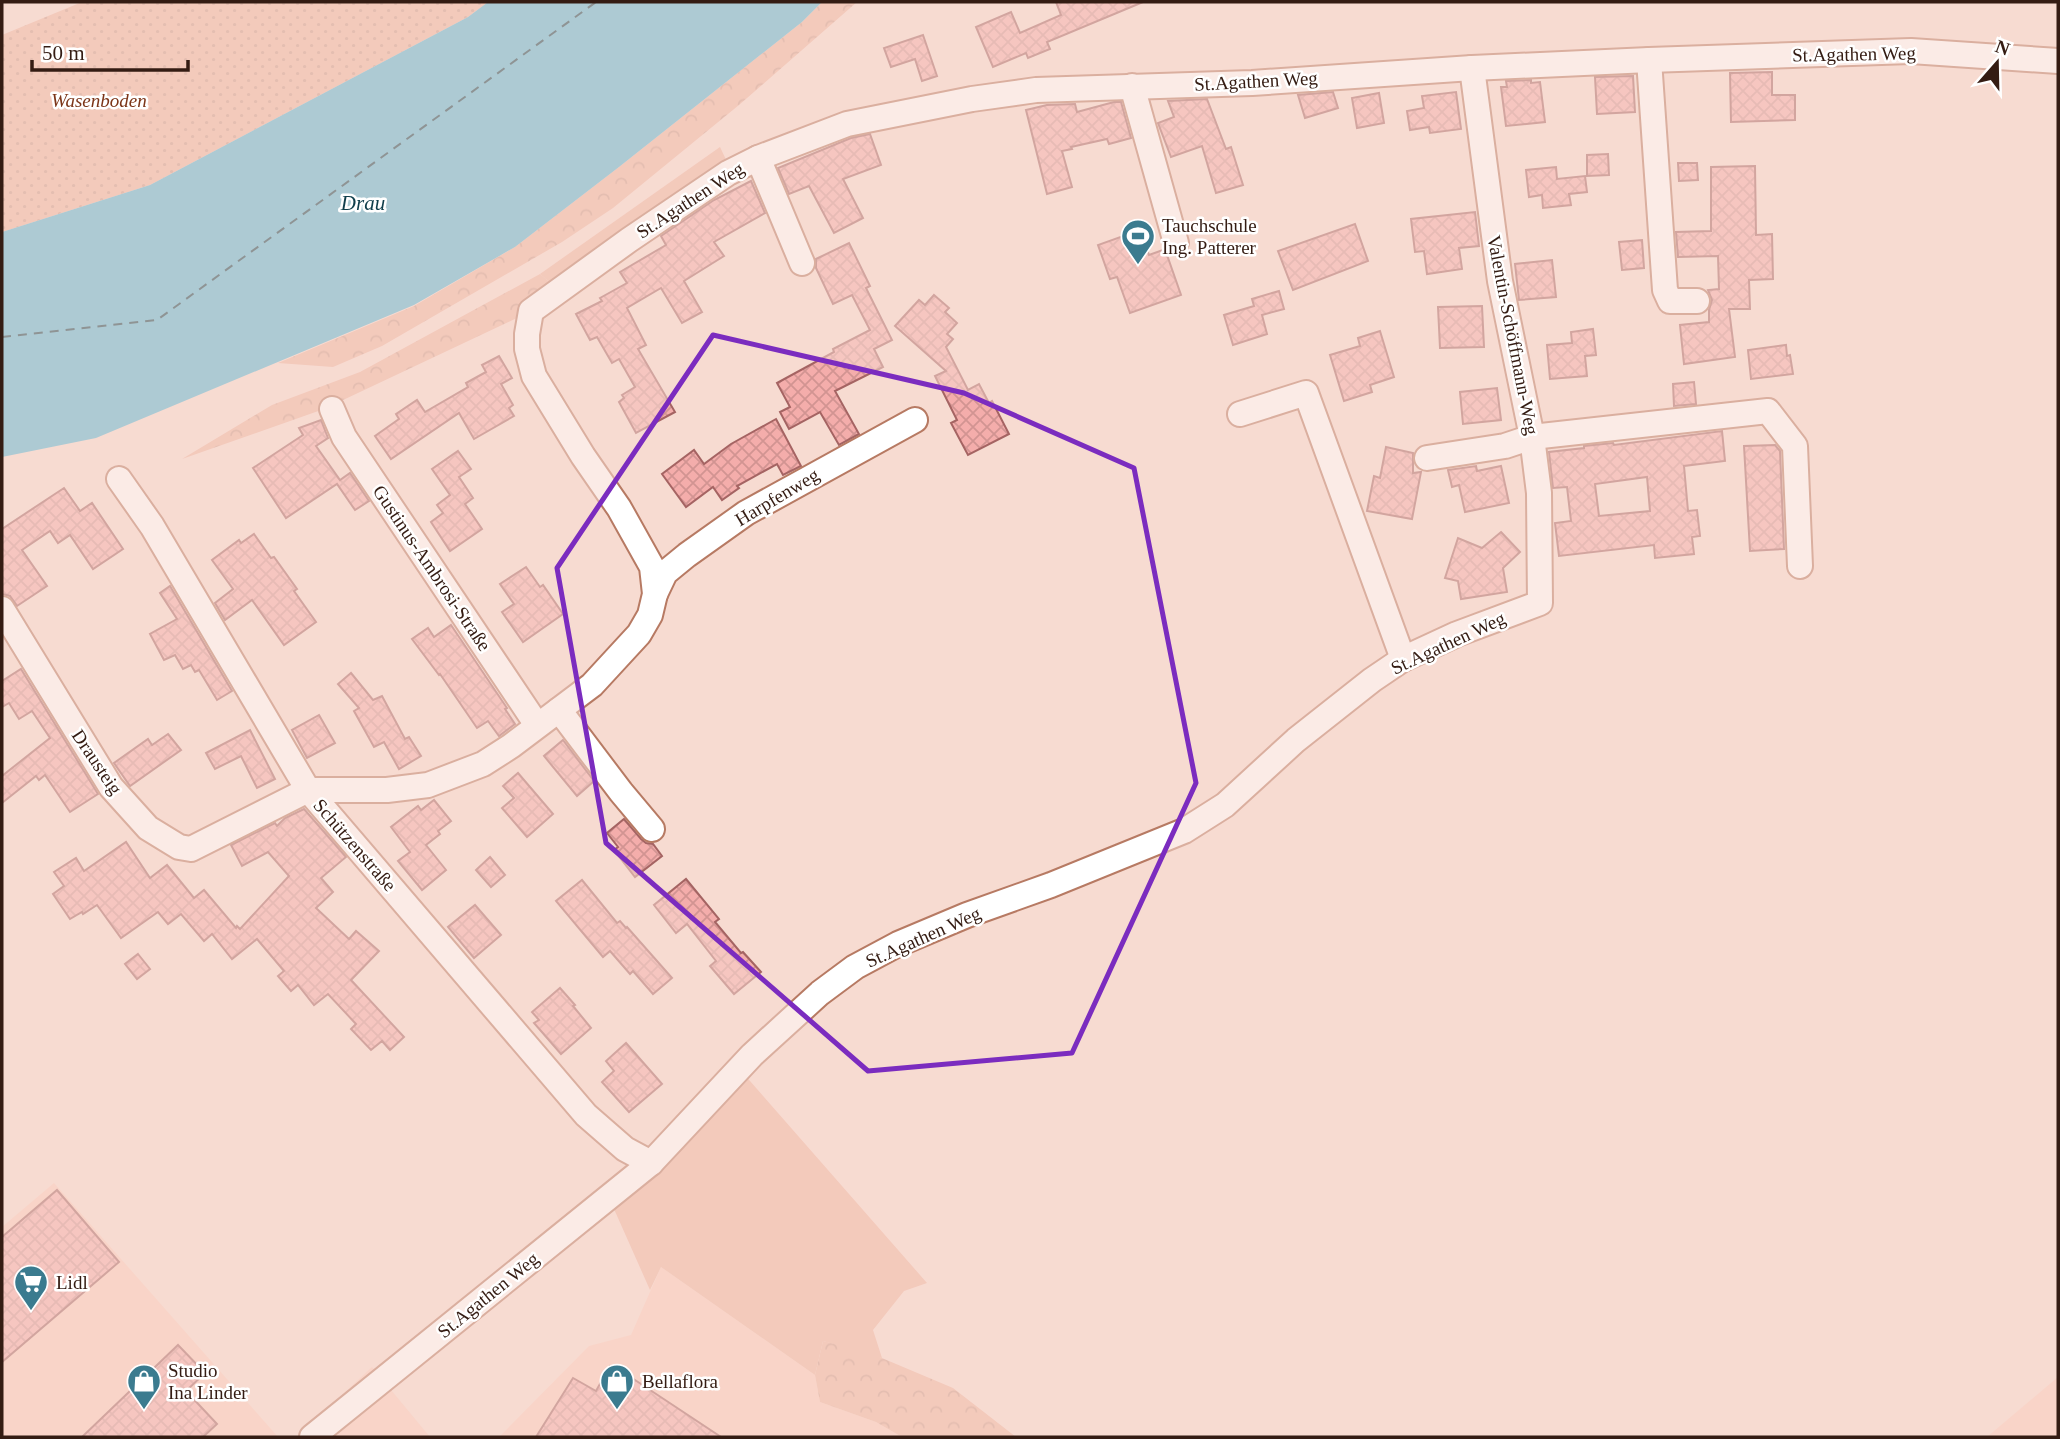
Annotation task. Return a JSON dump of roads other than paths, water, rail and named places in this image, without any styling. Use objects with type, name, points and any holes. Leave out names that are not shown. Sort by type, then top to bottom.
[{"type":"street","name":"St.Agathen Weg","points":[[655,594],[652,567],[639,541],[534,376],[527,349],[531,311],[728,173],[758,158],[848,124],[972,99],[1036,90],[1252,83],[1472,68],[1649,60],[1911,51],[2058,61]]},
{"type":"street","points":[[1649,60],[1665,290],[1671,301],[1697,301]]},
{"type":"street","name":"Valentin-Schöffmann-Weg","points":[[1472,68],[1500,281],[1532,437],[1539,493],[1540,603]]},
{"type":"street","points":[[1132,86],[1176,243]]},
{"type":"street","points":[[758,158],[802,264]]},
{"type":"street","points":[[1240,414],[1306,393],[1403,659]]},
{"type":"street","name":"Gustinus-Ambrosi-Straße","points":[[332,409],[344,437],[537,725]]},
{"type":"street","points":[[1427,458],[1505,446],[1532,437],[1768,411],[1794,446],[1800,566]]},
{"type":"street","name":"Harpfenweg","points":[[655,594],[665,573],[746,513],[915,420]]},
{"type":"street","name":"Schützenstraße","points":[[119,479],[152,526],[308,790],[586,1115],[625,1149],[651,1163]]},
{"type":"street","points":[[308,790],[387,790],[428,785],[483,764],[592,685],[639,634],[650,615],[655,594]]},
{"type":"street","name":"St.Agathen Weg","points":[[312,1437],[651,1163],[752,1055],[820,993],[855,967],[898,944],[967,915],[1051,885],[1184,831],[1225,805],[1297,740],[1372,680],[1403,659],[1457,634],[1540,603]]},
{"type":"street","name":"Drausteig","points":[[2,609],[111,787],[148,828],[179,847],[191,849],[308,790]]},
{"type":"street","points":[[559,710],[652,829]]},
{"type":"water","name":"Drau","points":[[488,2],[822,2],[802,22],[515,247],[414,305],[96,438],[2,457],[2,232],[150,185],[468,17]]},
{"type":"place","name":"Tauchschule Ing. Patterer","points":[[1138,266]]},
{"type":"place","name":"Lidl","points":[[31,1312]]},
{"type":"place","name":"Studio Ina Linder","points":[[144,1411]]},
{"type":"place","name":"Bellaflora","points":[[617,1411]]},
{"type":"park label","name":"Wasenboden","points":[[99,100]]}]
